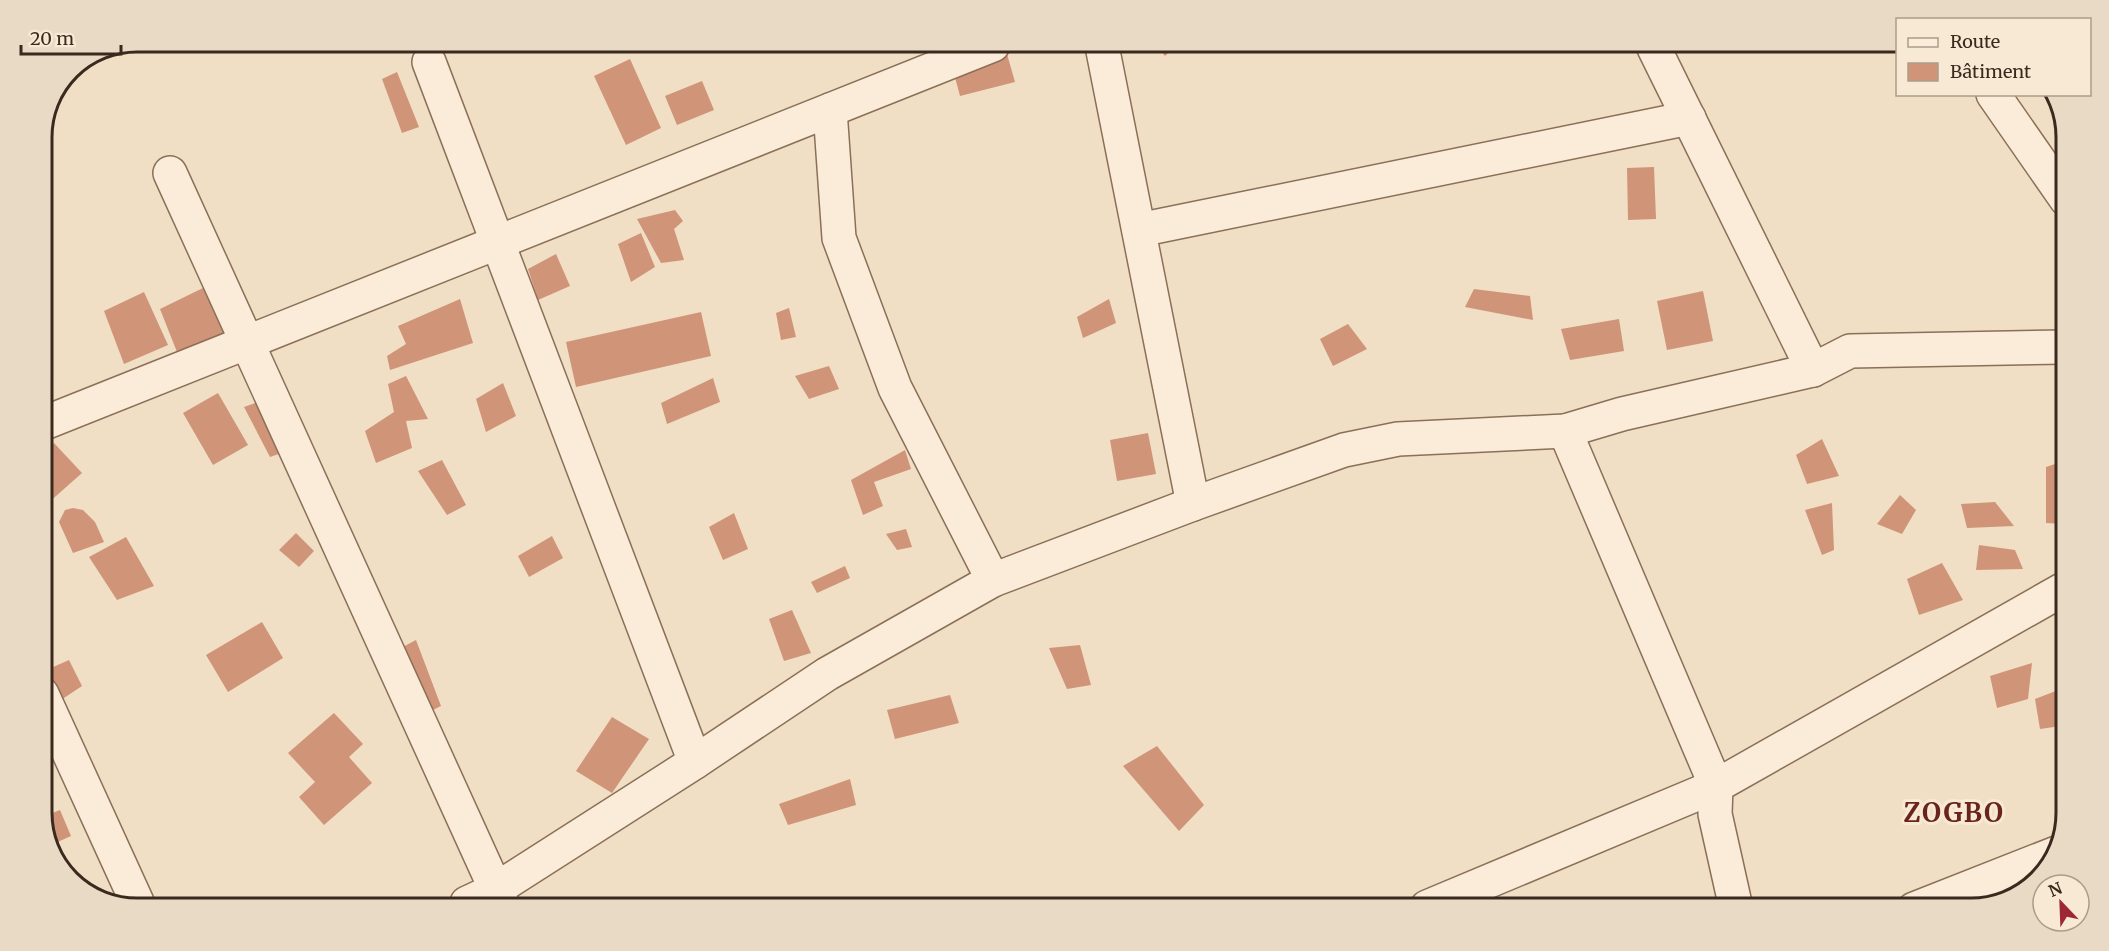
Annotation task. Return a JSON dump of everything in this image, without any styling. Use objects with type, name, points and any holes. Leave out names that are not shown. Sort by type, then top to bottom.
[{"type":"street","points":[[53,420],[975,52]]},
{"type":"street","points":[[1103,52],[1193,504]]},
{"type":"street","points":[[1656,52],[1813,370]]},
{"type":"street","points":[[429,62],[695,762]]},
{"type":"street","points":[[1994,96],[2056,185]]},
{"type":"street","points":[[830,110],[839,238],[895,388],[993,580]]},
{"type":"street","points":[[1139,230],[1689,118]]},
{"type":"street","points":[[170,173],[246,342],[488,898]]},
{"type":"street","points":[[490,898],[827,674],[993,580],[1193,504],[1344,450],[1398,439],[1565,431],[1622,414],[1813,370],[1850,351],[2056,347]]},
{"type":"street","points":[[1565,431],[1716,786],[1715,814],[1734,898]]},
{"type":"street","points":[[1449,898],[1716,786],[2056,593]]},
{"type":"street","points":[[53,718],[135,898]]},
{"type":"street","points":[[1942,898],[2044,858]]},
{"type":"building","points":[[987,52],[1006,52],[1015,82],[960,96],[951,62]]},
{"type":"building","points":[[630,59],[661,128],[626,145],[594,76]]},
{"type":"building","points":[[397,72],[419,127],[402,133],[382,79]]},
{"type":"building","points":[[702,81],[714,110],[677,125],[665,96]]},
{"type":"building","points":[[1654,167],[1656,219],[1628,220],[1627,168]]},
{"type":"building","points":[[675,210],[683,221],[674,229],[684,260],[661,263],[637,219]]},
{"type":"building","points":[[641,233],[655,267],[631,282],[618,244]]},
{"type":"building","points":[[556,254],[570,286],[538,300],[528,269]]},
{"type":"building","points":[[205,287],[227,337],[179,357],[160,309]]},
{"type":"building","points":[[1474,289],[1530,296],[1533,320],[1465,307]]},
{"type":"building","points":[[1703,291],[1713,341],[1667,350],[1657,301]]},
{"type":"building","points":[[144,292],[168,345],[124,364],[104,311]]},
{"type":"building","points":[[460,299],[473,343],[390,370],[387,356],[406,344],[398,326]]},
{"type":"building","points":[[1109,299],[1116,323],[1083,338],[1077,317]]},
{"type":"building","points":[[789,308],[796,337],[781,340],[776,313]]},
{"type":"building","points":[[701,312],[711,356],[576,387],[566,342]]},
{"type":"building","points":[[1619,319],[1624,351],[1570,360],[1561,329]]},
{"type":"building","points":[[1348,324],[1367,349],[1333,366],[1320,339]]},
{"type":"building","points":[[829,366],[839,389],[809,399],[795,376]]},
{"type":"building","points":[[406,376],[428,419],[406,421],[412,448],[376,463],[365,431],[394,412],[388,384]]},
{"type":"building","points":[[713,378],[720,402],[667,424],[661,403]]},
{"type":"building","points":[[503,383],[516,416],[486,432],[476,399]]},
{"type":"building","points":[[218,393],[248,445],[213,465],[183,413]]},
{"type":"building","points":[[266,399],[290,450],[270,457],[244,407]]},
{"type":"building","points":[[1148,433],[1156,474],[1117,481],[1110,440]]},
{"type":"building","points":[[1822,439],[1839,476],[1807,484],[1796,455]]},
{"type":"building","points":[[53,444],[82,473],[53,499]]},
{"type":"building","points":[[905,450],[911,469],[874,482],[883,506],[863,515],[851,480]]},
{"type":"building","points":[[442,460],[466,505],[447,515],[418,471]]},
{"type":"building","points":[[2056,464],[2056,524],[2046,523],[2046,467]]},
{"type":"building","points":[[1900,495],[1916,510],[1902,534],[1877,524]]},
{"type":"building","points":[[1995,502],[2014,526],[1967,528],[1961,504]]},
{"type":"building","points":[[1832,503],[1834,550],[1822,555],[1805,510]]},
{"type":"building","points":[[73,508],[83,510],[95,522],[104,542],[73,553],[59,522],[65,510]]},
{"type":"building","points":[[734,513],[748,549],[723,560],[709,527]]},
{"type":"building","points":[[906,529],[912,547],[897,550],[886,534]]},
{"type":"building","points":[[296,533],[314,551],[299,567],[279,550]]},
{"type":"building","points":[[552,536],[563,558],[529,577],[518,556]]},
{"type":"building","points":[[126,537],[154,586],[117,600],[89,557]]},
{"type":"building","points":[[1979,545],[2015,550],[2023,569],[1976,570]]},
{"type":"building","points":[[1942,563],[1963,600],[1919,615],[1907,579]]},
{"type":"building","points":[[845,566],[850,578],[817,593],[811,582]]},
{"type":"building","points":[[792,610],[811,653],[784,661],[769,619]]},
{"type":"building","points":[[262,622],[283,658],[228,692],[206,655]]},
{"type":"building","points":[[416,640],[441,706],[423,715],[399,649]]},
{"type":"building","points":[[1080,645],[1091,685],[1067,689],[1049,648]]},
{"type":"building","points":[[69,660],[82,686],[58,702],[53,694],[53,667]]},
{"type":"building","points":[[2032,663],[2028,699],[1997,708],[1990,676]]},
{"type":"building","points":[[2056,691],[2056,727],[2040,729],[2035,699]]},
{"type":"building","points":[[950,695],[959,723],[895,739],[887,710]]},
{"type":"building","points":[[334,713],[363,744],[349,757],[372,783],[324,825],[299,797],[315,782],[288,753]]},
{"type":"building","points":[[612,717],[649,739],[612,793],[576,771]]},
{"type":"building","points":[[1157,746],[1204,805],[1179,831],[1123,766]]},
{"type":"building","points":[[850,779],[856,805],[788,825],[779,804]]},
{"type":"building","points":[[60,810],[71,836],[57,842],[54,830],[53,813]]},
{"type":"district","name":"ZOGBO","points":[[1954,812]]}]
